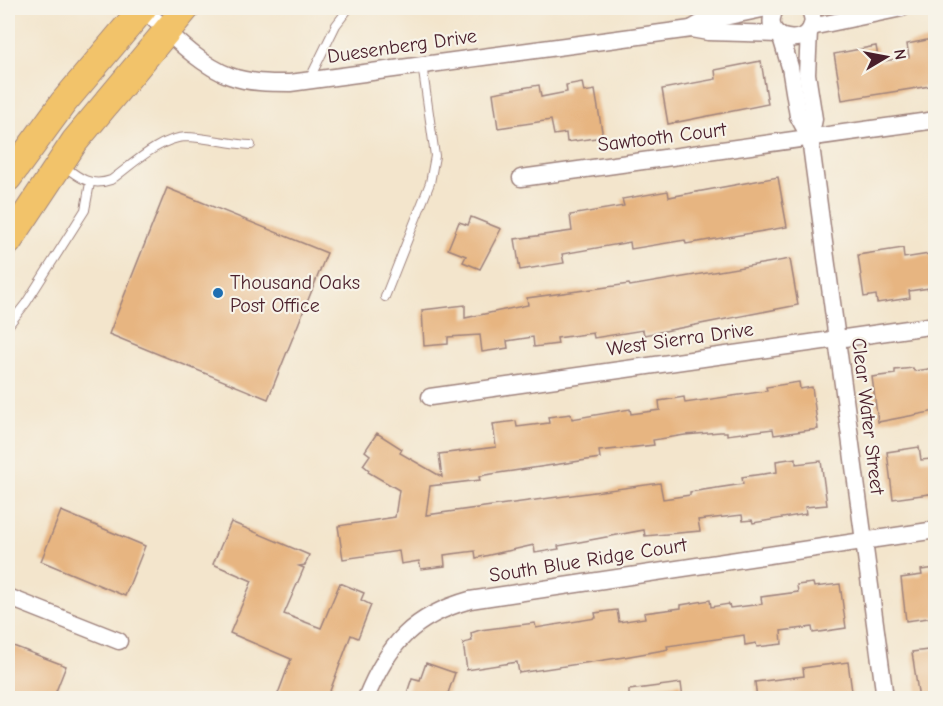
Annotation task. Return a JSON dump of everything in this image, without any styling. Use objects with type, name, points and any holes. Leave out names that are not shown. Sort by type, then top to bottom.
[{"type":"main road","points":[[8,178],[63,102],[143,8]]},
{"type":"main road","points":[[8,242],[59,163],[186,8]]},
{"type":"street","name":"Duesenberg Drive","points":[[143,8],[206,63],[230,76],[258,82],[309,81],[691,29],[708,32],[779,35],[799,39],[810,29],[902,8]]},
{"type":"street","name":"Duesenberg Drive","points":[[691,29],[705,21],[767,8]]},
{"type":"street","points":[[776,8],[772,23],[779,35]]},
{"type":"street","points":[[809,8],[813,20],[810,29]]},
{"type":"street","name":"Clear Water Street","points":[[810,29],[807,66],[814,119],[810,138],[885,699]]},
{"type":"street","name":"Clear Water Street","points":[[779,35],[790,67],[798,116],[810,138]]},
{"type":"street","name":"Sawtooth Court","points":[[520,178],[936,120]]},
{"type":"street","name":"West Sierra Drive","points":[[430,397],[936,325]]},
{"type":"street","name":"South Blue Ridge Court","points":[[366,699],[393,646],[412,627],[445,607],[470,600],[936,530]]},
{"type":"street","points":[[8,597],[119,641]]},
{"type":"lane","points":[[309,81],[336,25],[349,8]]},
{"type":"lane","points":[[385,297],[430,183],[435,156],[422,64]]},
{"type":"lane","points":[[59,163],[90,183],[100,184],[111,180],[170,140],[185,137],[251,145]]},
{"type":"lane","points":[[8,326],[26,303],[85,210],[90,183]]},
{"type":"building","points":[[932,39],[936,85],[842,100],[834,54],[876,46],[879,62],[909,57],[907,44]]},
{"type":"building","points":[[761,61],[768,104],[668,124],[662,89],[716,79],[715,70]]},
{"type":"building","points":[[582,82],[584,92],[595,90],[603,137],[567,142],[566,133],[554,135],[551,120],[498,128],[493,93],[539,85],[541,97],[567,92],[566,85]]},
{"type":"building","points":[[778,177],[787,227],[686,244],[685,240],[631,249],[630,242],[562,254],[564,263],[520,270],[515,239],[572,231],[570,215],[624,206],[622,199],[668,191],[669,197]]},
{"type":"building","name":"Thousand Oaks Post Office","points":[[167,188],[327,253],[268,399],[109,334]]},
{"type":"building","points":[[471,217],[501,229],[480,269],[463,262],[466,256],[448,249],[459,222],[468,225]]},
{"type":"building","points":[[903,248],[904,258],[936,253],[936,287],[909,291],[910,298],[877,303],[876,295],[864,297],[858,255]]},
{"type":"building","points":[[790,259],[798,305],[644,335],[643,330],[594,338],[593,333],[557,338],[558,344],[534,347],[533,337],[507,341],[508,348],[482,352],[480,335],[448,337],[448,344],[424,346],[422,310],[465,305],[465,318],[528,305],[527,298],[629,284],[630,286]]},
{"type":"building","points":[[913,368],[914,371],[936,368],[936,411],[878,422],[872,377],[895,374],[895,370]]},
{"type":"building","points":[[799,382],[800,389],[812,387],[818,429],[774,435],[773,429],[727,435],[727,432],[720,432],[685,435],[653,440],[654,445],[599,451],[600,458],[485,475],[479,477],[480,480],[430,486],[426,515],[660,483],[663,499],[690,495],[690,492],[743,484],[742,477],[777,472],[776,461],[796,458],[796,464],[821,461],[827,505],[805,507],[806,514],[753,523],[752,520],[743,521],[742,515],[698,520],[700,531],[645,536],[644,530],[558,546],[559,549],[535,553],[534,545],[476,558],[475,551],[444,555],[445,566],[421,569],[419,561],[401,564],[399,551],[343,559],[338,526],[395,517],[399,490],[368,472],[369,470],[363,465],[370,455],[365,451],[377,433],[402,449],[400,453],[442,477],[439,454],[496,447],[493,424],[516,421],[517,427],[549,423],[548,417],[571,414],[572,419],[630,409],[631,414],[660,410],[659,401],[684,397],[685,403],[767,391],[766,387]]},
{"type":"building","points":[[919,447],[921,460],[931,459],[936,493],[893,499],[887,452]]},
{"type":"building","points":[[61,511],[145,546],[125,596],[41,561]]},
{"type":"building","points":[[231,522],[309,555],[305,565],[299,566],[304,568],[284,614],[321,628],[340,583],[364,593],[361,600],[371,605],[358,638],[351,635],[327,699],[276,699],[291,659],[230,633],[252,581],[213,564]]},
{"type":"building","points":[[936,568],[936,617],[906,621],[901,578],[922,575],[921,570]]},
{"type":"building","points":[[813,583],[814,587],[840,584],[846,628],[813,633],[812,627],[781,631],[782,644],[757,647],[756,643],[745,645],[744,635],[667,646],[668,649],[664,650],[519,673],[517,662],[467,670],[463,643],[472,641],[471,633],[480,630],[535,623],[536,628],[596,618],[595,613],[617,610],[619,622],[645,618],[644,613],[681,608],[681,605],[710,600],[711,607],[729,604],[730,608],[762,604],[761,597],[798,592],[797,585]]},
{"type":"building","points":[[8,644],[66,666],[53,699],[8,699]]},
{"type":"building","points":[[936,649],[936,696],[919,699],[912,652]]},
{"type":"building","points":[[848,662],[853,699],[757,699],[755,682],[804,676],[803,668]]},
{"type":"building","points":[[426,663],[455,673],[446,699],[405,699],[412,678],[420,680]]},
{"type":"building","points":[[681,683],[683,699],[629,699],[629,690]]},
{"type":"place","name":"Thousand Oaks Post Office","points":[[218,293]]}]
